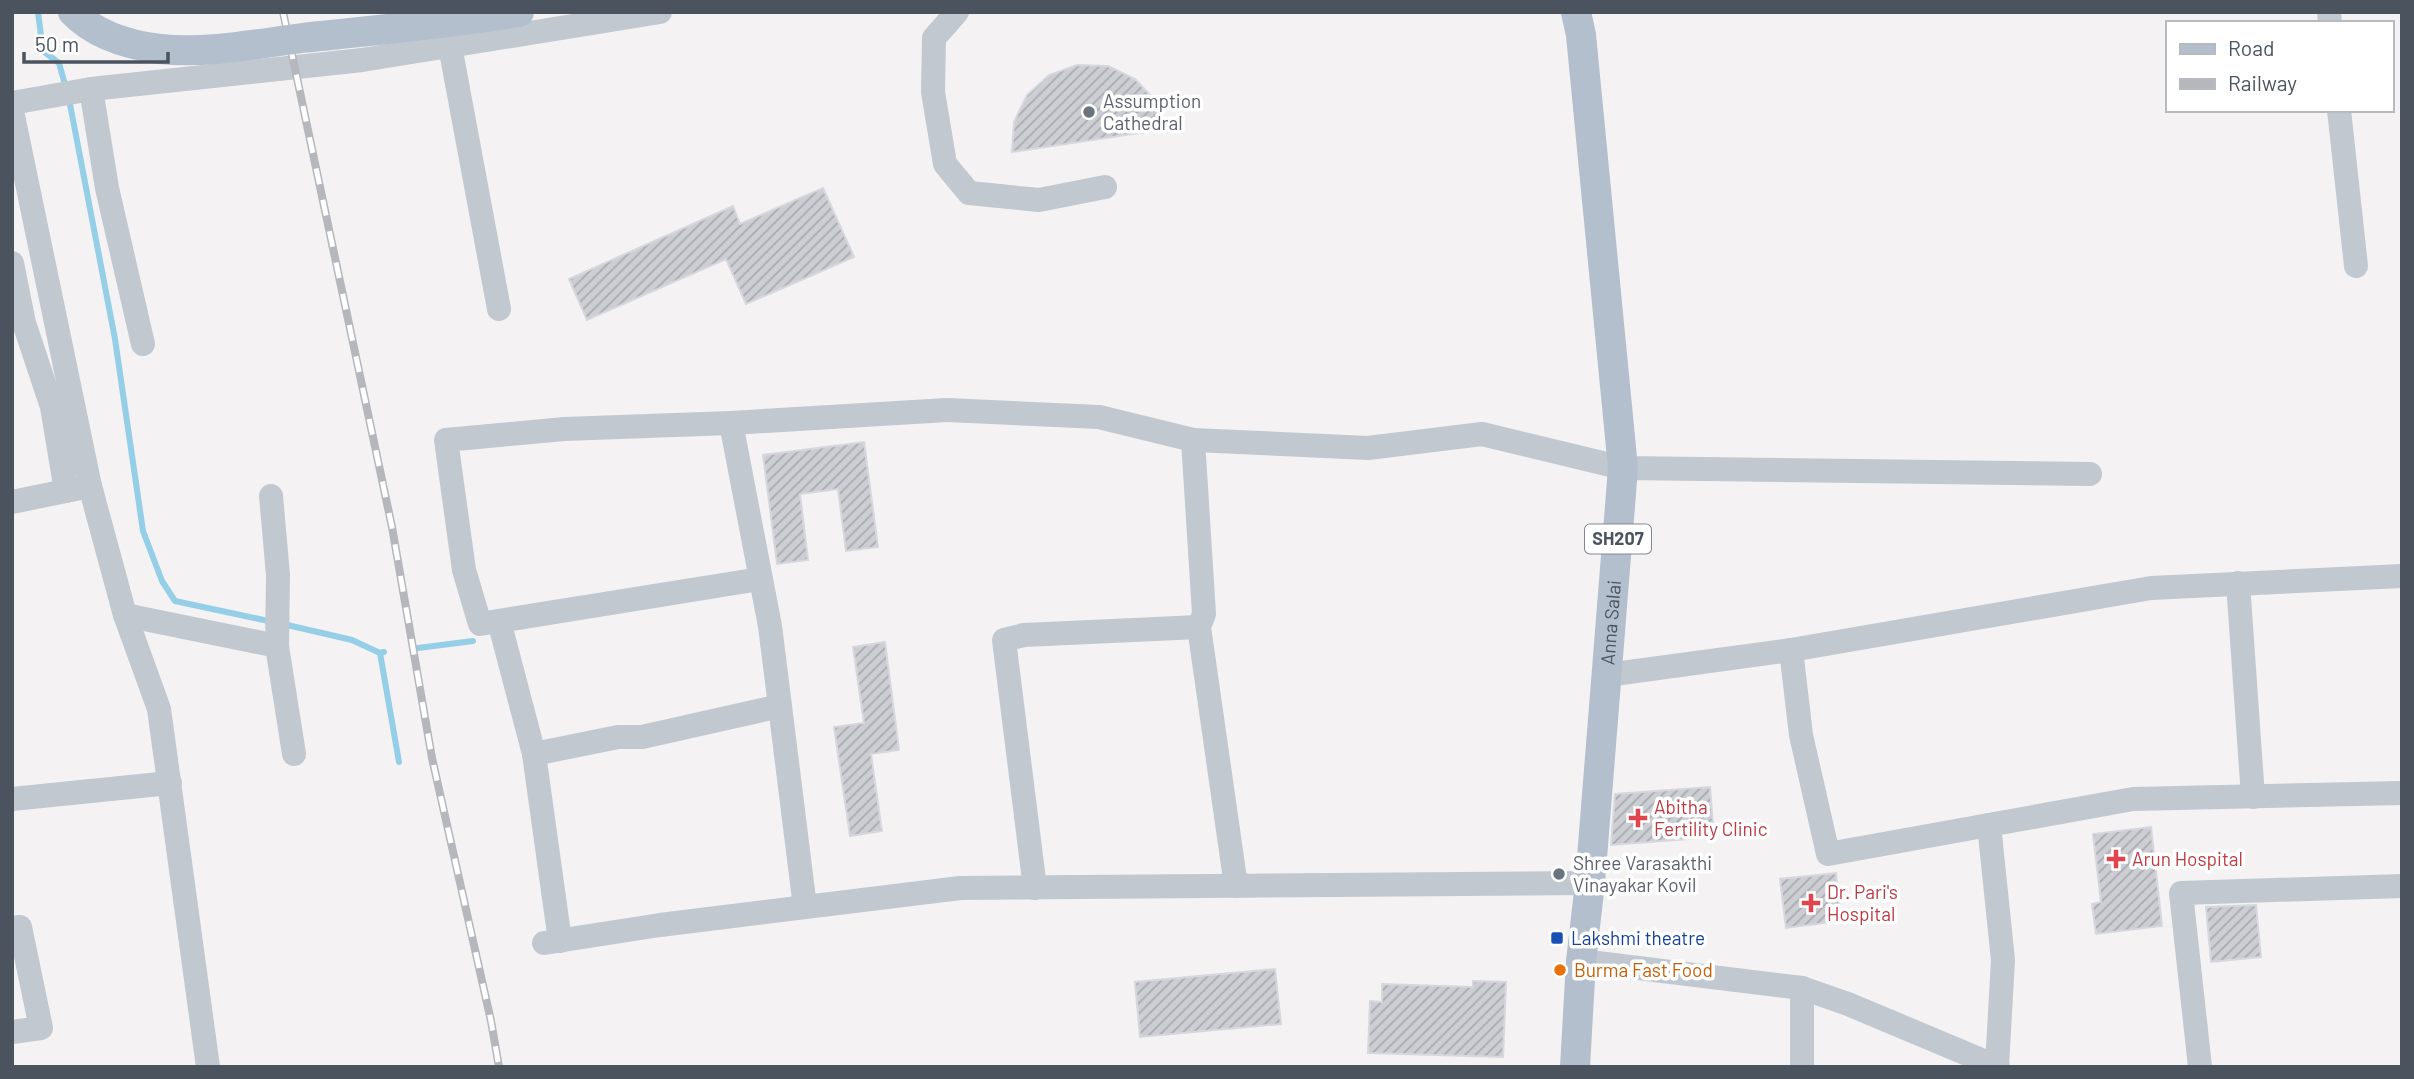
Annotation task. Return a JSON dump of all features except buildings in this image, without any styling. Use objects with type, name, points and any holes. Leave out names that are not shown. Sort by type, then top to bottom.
[{"type":"main road","points":[[73,12],[98,31],[117,39],[161,49],[186,50],[519,12]]},
{"type":"main road","name":"Anna Salai","points":[[1576,12],[1581,35],[1623,468],[1590,883],[1581,961],[1576,1067]]},
{"type":"street","points":[[356,12],[362,60]]},
{"type":"street","points":[[78,488],[13,113],[91,89],[362,60],[660,12]]},
{"type":"street","points":[[957,12],[934,38],[933,92],[946,164],[969,193],[1039,200],[1105,187]]},
{"type":"street","points":[[450,46],[499,310]]},
{"type":"street","points":[[91,89],[107,188],[143,344]]},
{"type":"street","points":[[2339,112],[2356,266]]},
{"type":"street","points":[[12,263],[24,323],[78,488],[159,709],[208,1067]]},
{"type":"street","points":[[760,579],[480,624],[464,570],[446,440],[564,429],[961,411],[1099,417],[1193,440],[1368,448],[1482,434],[1623,468],[2090,474]]},
{"type":"street","points":[[731,422],[770,626],[805,907]]},
{"type":"street","points":[[1193,440],[1204,614],[1199,627],[1236,886]]},
{"type":"street","points":[[12,502],[78,488]]},
{"type":"street","points":[[271,496],[278,575],[277,646],[294,754]]},
{"type":"street","points":[[1607,675],[1791,650],[2151,588],[2402,576]]},
{"type":"street","points":[[2238,583],[2253,797]]},
{"type":"street","points":[[125,615],[277,646]]},
{"type":"street","points":[[499,621],[534,754],[552,942],[660,925],[960,888],[1590,883]]},
{"type":"street","points":[[1035,888],[1004,640],[1024,635],[1199,627]]},
{"type":"street","points":[[1791,650],[1801,735],[1828,854],[2133,799],[2402,793]]},
{"type":"street","points":[[534,754],[618,737],[642,737],[780,706]]},
{"type":"street","points":[[12,799],[170,783]]},
{"type":"street","points":[[1581,961],[1802,988],[1848,1004],[1998,1066],[2004,960],[1989,825]]},
{"type":"street","points":[[2200,1067],[2181,893],[2402,886]]},
{"type":"street","points":[[12,928],[20,927],[41,1028],[12,1032]]},
{"type":"street","points":[[1802,988],[1802,1067]]},
{"type":"waterway","points":[[38,12],[43,51],[59,63],[66,88]]},
{"type":"waterway","points":[[69,99],[115,339],[143,531],[162,581],[175,601],[273,622]]},
{"type":"waterway","points":[[283,624],[352,640],[380,653],[384,652]]},
{"type":"waterway","points":[[418,648],[473,641]]},
{"type":"waterway","points":[[380,653],[399,762]]},
{"type":"railway","points":[[283,12],[392,527],[432,758],[499,1067]]},
{"type":"place","name":"Assumption Cathedral","points":[[1089,112]]},
{"type":"place","name":"Abitha Fertility Clinic","points":[[1638,818]]},
{"type":"place","name":"Arun Hospital","points":[[2116,859]]},
{"type":"place","name":"Shree Varasakthi Vinayakar Kovil","points":[[1559,874]]},
{"type":"place","name":"Dr. Pari's Hospital","points":[[1811,903]]},
{"type":"place","name":"Lakshmi theatre","points":[[1557,938]]},
{"type":"place","name":"Burma Fast Food","points":[[1560,970]]}]
